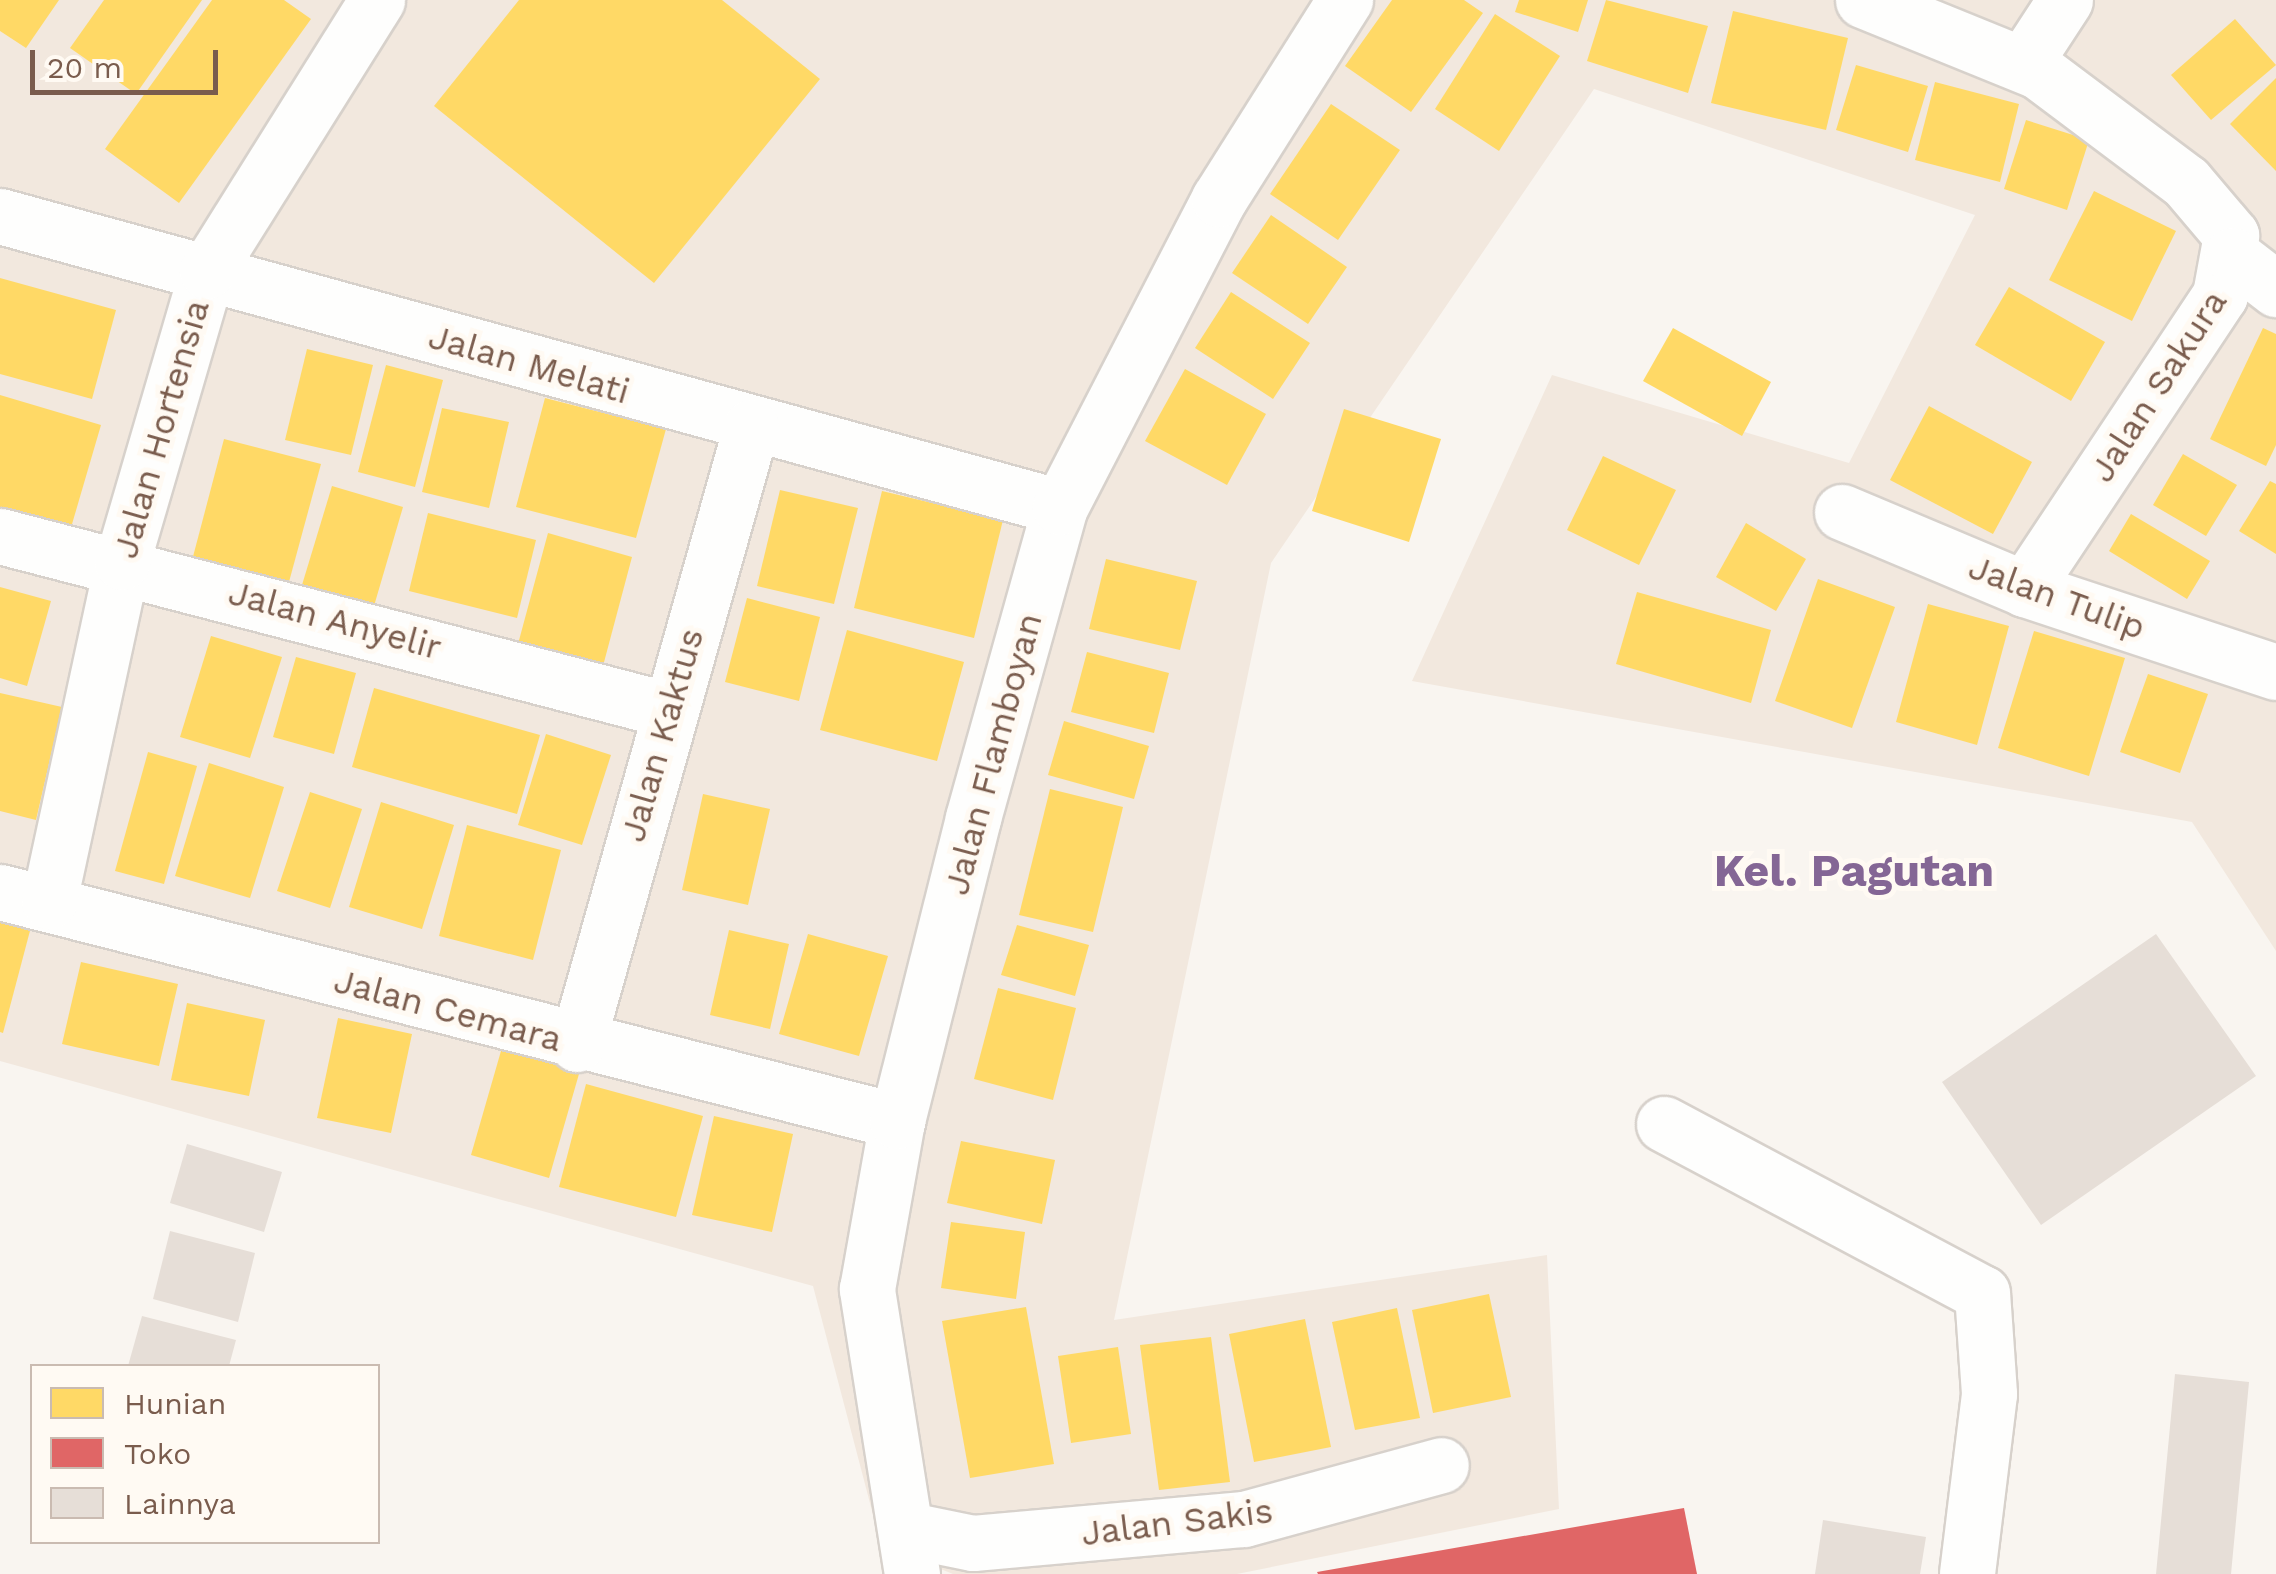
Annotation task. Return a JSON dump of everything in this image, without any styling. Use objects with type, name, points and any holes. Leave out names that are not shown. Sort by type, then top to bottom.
[{"type":"street","name":"Jalan Hortensia","points":[[24,896],[207,272],[378,0]]},
{"type":"street","name":"Jalan Flamboyan","points":[[911,1552],[868,1289],[897,1122],[1060,508],[1218,199],[1345,0]]},
{"type":"street","name":"Jalan Sakura","points":[[1864,0],[2024,63],[2186,182],[2231,235],[2232,255],[2220,295],[2024,589]]},
{"type":"street","points":[[2024,63],[2064,0]]},
{"type":"street","name":"Jalan Melati","points":[[0,216],[751,427],[1060,508]]},
{"type":"street","points":[[2232,255],[2276,289]]},
{"type":"street","name":"Jalan Kaktus","points":[[577,1044],[751,427]]},
{"type":"street","name":"Jalan Tulip","points":[[1842,512],[2024,589],[2276,672]]},
{"type":"street","name":"Jalan Anyelir","points":[[0,536],[122,562],[669,710]]},
{"type":"street","name":"Jalan Cemara","points":[[24,896],[577,1044],[897,1122]]},
{"type":"street","points":[[1664,1124],[1954,1271],[1982,1294],[1989,1394],[1967,1574]]},
{"type":"street","name":"Jalan Sakis","points":[[911,1552],[973,1543],[1244,1520],[1441,1466]]},
{"type":"shaded area","points":[[0,0],[2276,0],[2276,951],[2192,822],[1412,681],[1552,375],[1849,463],[1975,215],[1594,89],[1271,563],[1114,1320],[1547,1255],[1559,1509],[1237,1574],[953,1574],[881,1545],[813,1286],[0,1061]]},
{"type":"building: Hunian","points":[[0,0],[59,0],[26,48],[0,31]]},
{"type":"building: Hunian","points":[[104,0],[202,0],[136,94],[70,48]]},
{"type":"building: Hunian","points":[[212,0],[284,0],[311,19],[179,203],[105,149]]},
{"type":"building: Hunian","points":[[519,0],[722,0],[820,79],[654,283],[434,106]]},
{"type":"building: Hunian","points":[[1392,0],[1464,0],[1483,13],[1411,112],[1345,66]]},
{"type":"building: Hunian","points":[[1519,0],[1588,0],[1578,32],[1515,12]]},
{"type":"building: Hunian","points":[[1606,0],[1708,26],[1688,93],[1587,61]]},
{"type":"building: Hunian","points":[[1733,11],[1848,38],[1826,130],[1711,103]]},
{"type":"building: Hunian","points":[[1495,14],[1560,56],[1499,151],[1435,109]]},
{"type":"building: Hunian","points":[[2235,19],[2276,65],[2211,120],[2171,75]]},
{"type":"building: Hunian","points":[[1856,65],[1928,86],[1908,152],[1836,130]]},
{"type":"building: Hunian","points":[[2276,78],[2276,171],[2230,124]]},
{"type":"building: Hunian","points":[[1935,82],[2019,104],[2000,182],[1915,160]]},
{"type":"building: Hunian","points":[[1331,104],[1400,150],[1338,240],[1270,194]]},
{"type":"building: Hunian","points":[[2026,120],[2089,140],[2067,210],[2004,189]]},
{"type":"building: Hunian","points":[[2094,191],[2176,231],[2132,321],[2049,280]]},
{"type":"building: Hunian","points":[[1271,215],[1347,267],[1308,324],[1232,273]]},
{"type":"building: Hunian","points":[[0,278],[116,310],[92,399],[0,374]]},
{"type":"building: Hunian","points":[[2009,287],[2105,342],[2071,401],[1975,345]]},
{"type":"building: Hunian","points":[[1231,292],[1310,343],[1273,399],[1195,348]]},
{"type":"building: Hunian","points":[[1673,328],[1771,382],[1742,436],[1643,381]]},
{"type":"building: Hunian","points":[[2263,328],[2276,334],[2276,445],[2266,466],[2210,439]]},
{"type":"building: Hunian","points":[[307,349],[373,365],[351,455],[285,440]]},
{"type":"building: Hunian","points":[[386,365],[443,380],[415,487],[358,472]]},
{"type":"building: Hunian","points":[[1185,369],[1266,414],[1227,485],[1145,441]]},
{"type":"building: Hunian","points":[[0,395],[101,425],[70,531],[0,510]]},
{"type":"building: Hunian","points":[[545,398],[666,429],[636,538],[516,507]]},
{"type":"building: Hunian","points":[[1929,406],[2032,462],[1993,534],[1890,480]]},
{"type":"building: Hunian","points":[[442,408],[509,422],[489,508],[422,492]]},
{"type":"building: Hunian","points":[[1344,409],[1441,439],[1409,542],[1312,511]]},
{"type":"building: Hunian","points":[[224,439],[321,464],[286,593],[190,568]]},
{"type":"building: Hunian","points":[[2183,454],[2237,485],[2206,536],[2153,505]]},
{"type":"building: Hunian","points":[[1603,456],[1676,490],[1639,565],[1567,530]]},
{"type":"building: Hunian","points":[[2270,481],[2276,484],[2276,554],[2239,531]]},
{"type":"building: Hunian","points":[[332,486],[403,507],[374,606],[302,585]]},
{"type":"building: Hunian","points":[[780,490],[858,508],[834,604],[757,586]]},
{"type":"building: Hunian","points":[[882,491],[1003,520],[974,638],[854,608]]},
{"type":"building: Hunian","points":[[428,513],[536,540],[517,618],[409,591]]},
{"type":"building: Hunian","points":[[2131,514],[2210,561],[2187,599],[2109,551]]},
{"type":"building: Hunian","points":[[1746,523],[1806,559],[1776,611],[1716,577]]},
{"type":"building: Hunian","points":[[548,533],[632,557],[603,666],[518,644]]},
{"type":"building: Hunian","points":[[1106,559],[1197,581],[1180,650],[1089,629]]},
{"type":"building: Hunian","points":[[1818,579],[1895,607],[1852,728],[1775,701]]},
{"type":"building: Hunian","points":[[0,587],[51,601],[27,686],[0,678]]},
{"type":"building: Hunian","points":[[1637,592],[1771,630],[1751,703],[1616,664]]},
{"type":"building: Hunian","points":[[747,598],[820,617],[799,701],[725,682]]},
{"type":"building: Hunian","points":[[1928,604],[2009,626],[1977,745],[1896,722]]},
{"type":"building: Hunian","points":[[847,630],[964,662],[937,761],[820,730]]},
{"type":"building: Hunian","points":[[2034,631],[2125,658],[2089,776],[1998,748]]},
{"type":"building: Hunian","points":[[211,636],[282,657],[250,758],[180,737]]},
{"type":"building: Hunian","points":[[1087,652],[1169,673],[1154,733],[1071,712]]},
{"type":"building: Hunian","points":[[296,657],[356,673],[334,754],[273,737]]},
{"type":"building: Hunian","points":[[2148,674],[2208,694],[2180,773],[2120,752]]},
{"type":"building: Hunian","points":[[374,688],[540,735],[517,814],[352,767]]},
{"type":"building: Hunian","points":[[0,693],[62,707],[36,820],[0,811]]},
{"type":"building: Hunian","points":[[1064,721],[1149,746],[1134,799],[1048,775]]},
{"type":"building: Hunian","points":[[546,734],[611,755],[582,845],[518,825]]},
{"type":"building: Hunian","points":[[148,752],[197,766],[164,884],[115,871]]},
{"type":"building: Hunian","points":[[209,763],[284,787],[250,898],[175,876]]},
{"type":"building: Hunian","points":[[1050,789],[1123,807],[1093,932],[1019,915]]},
{"type":"building: Hunian","points":[[310,792],[362,809],[330,908],[277,891]]},
{"type":"building: Hunian","points":[[703,794],[770,809],[748,905],[682,890]]},
{"type":"building: Hunian","points":[[381,802],[454,825],[422,929],[349,907]]},
{"type":"building: Hunian","points":[[467,825],[561,850],[533,960],[439,936]]},
{"type":"building: Hunian","points":[[0,918],[31,927],[3,1033],[0,1032]]},
{"type":"building: Hunian","points":[[1017,925],[1089,945],[1075,996],[1001,975]]},
{"type":"building: Hunian","points":[[729,930],[789,944],[770,1029],[710,1015]]},
{"type":"building: Hunian","points":[[808,934],[888,956],[859,1056],[779,1034]]},
{"type":"building: Hunian","points":[[81,962],[178,984],[159,1066],[62,1044]]},
{"type":"building: Hunian","points":[[998,988],[1076,1008],[1053,1100],[974,1079]]},
{"type":"building: Hunian","points":[[187,1003],[265,1020],[249,1096],[171,1080]]},
{"type":"building: Hunian","points":[[338,1018],[412,1034],[391,1133],[317,1118]]},
{"type":"building: Hunian","points":[[503,1044],[581,1067],[549,1178],[471,1155]]},
{"type":"building: Hunian","points":[[586,1084],[703,1116],[676,1217],[559,1187]]},
{"type":"building: Hunian","points":[[714,1116],[793,1134],[772,1232],[692,1215]]},
{"type":"building: Hunian","points":[[961,1141],[1055,1160],[1042,1224],[947,1203]]},
{"type":"building: Hunian","points":[[951,1222],[1025,1232],[1016,1299],[941,1288]]},
{"type":"building: Hunian","points":[[1489,1294],[1511,1397],[1433,1413],[1412,1310]]},
{"type":"building: Hunian","points":[[1026,1307],[1054,1464],[970,1478],[942,1321]]},
{"type":"building: Hunian","points":[[1397,1308],[1420,1418],[1355,1430],[1332,1322]]},
{"type":"building: Hunian","points":[[1305,1319],[1331,1447],[1254,1462],[1229,1334]]},
{"type":"building: Hunian","points":[[1211,1337],[1230,1482],[1159,1490],[1140,1345]]},
{"type":"building: Hunian","points":[[1118,1347],[1131,1434],[1071,1443],[1058,1356]]},
{"type":"building: Toko","points":[[1684,1508],[1697,1574],[1317,1572]]},
{"type":"building: Lainnya","points":[[2156,934],[2256,1076],[2041,1225],[1942,1082]]},
{"type":"building: Lainnya","points":[[187,1144],[282,1172],[264,1232],[170,1203]]},
{"type":"building: Lainnya","points":[[170,1231],[255,1253],[238,1322],[153,1299]]},
{"type":"building: Lainnya","points":[[142,1316],[236,1340],[230,1364],[129,1364]]},
{"type":"building: Lainnya","points":[[2175,1374],[2249,1382],[2231,1574],[2156,1574]]},
{"type":"building: Lainnya","points":[[1823,1520],[1926,1537],[1920,1574],[1815,1574]]},
{"type":"district","name":"Kel. Pagutan","points":[[1854,871]]}]
